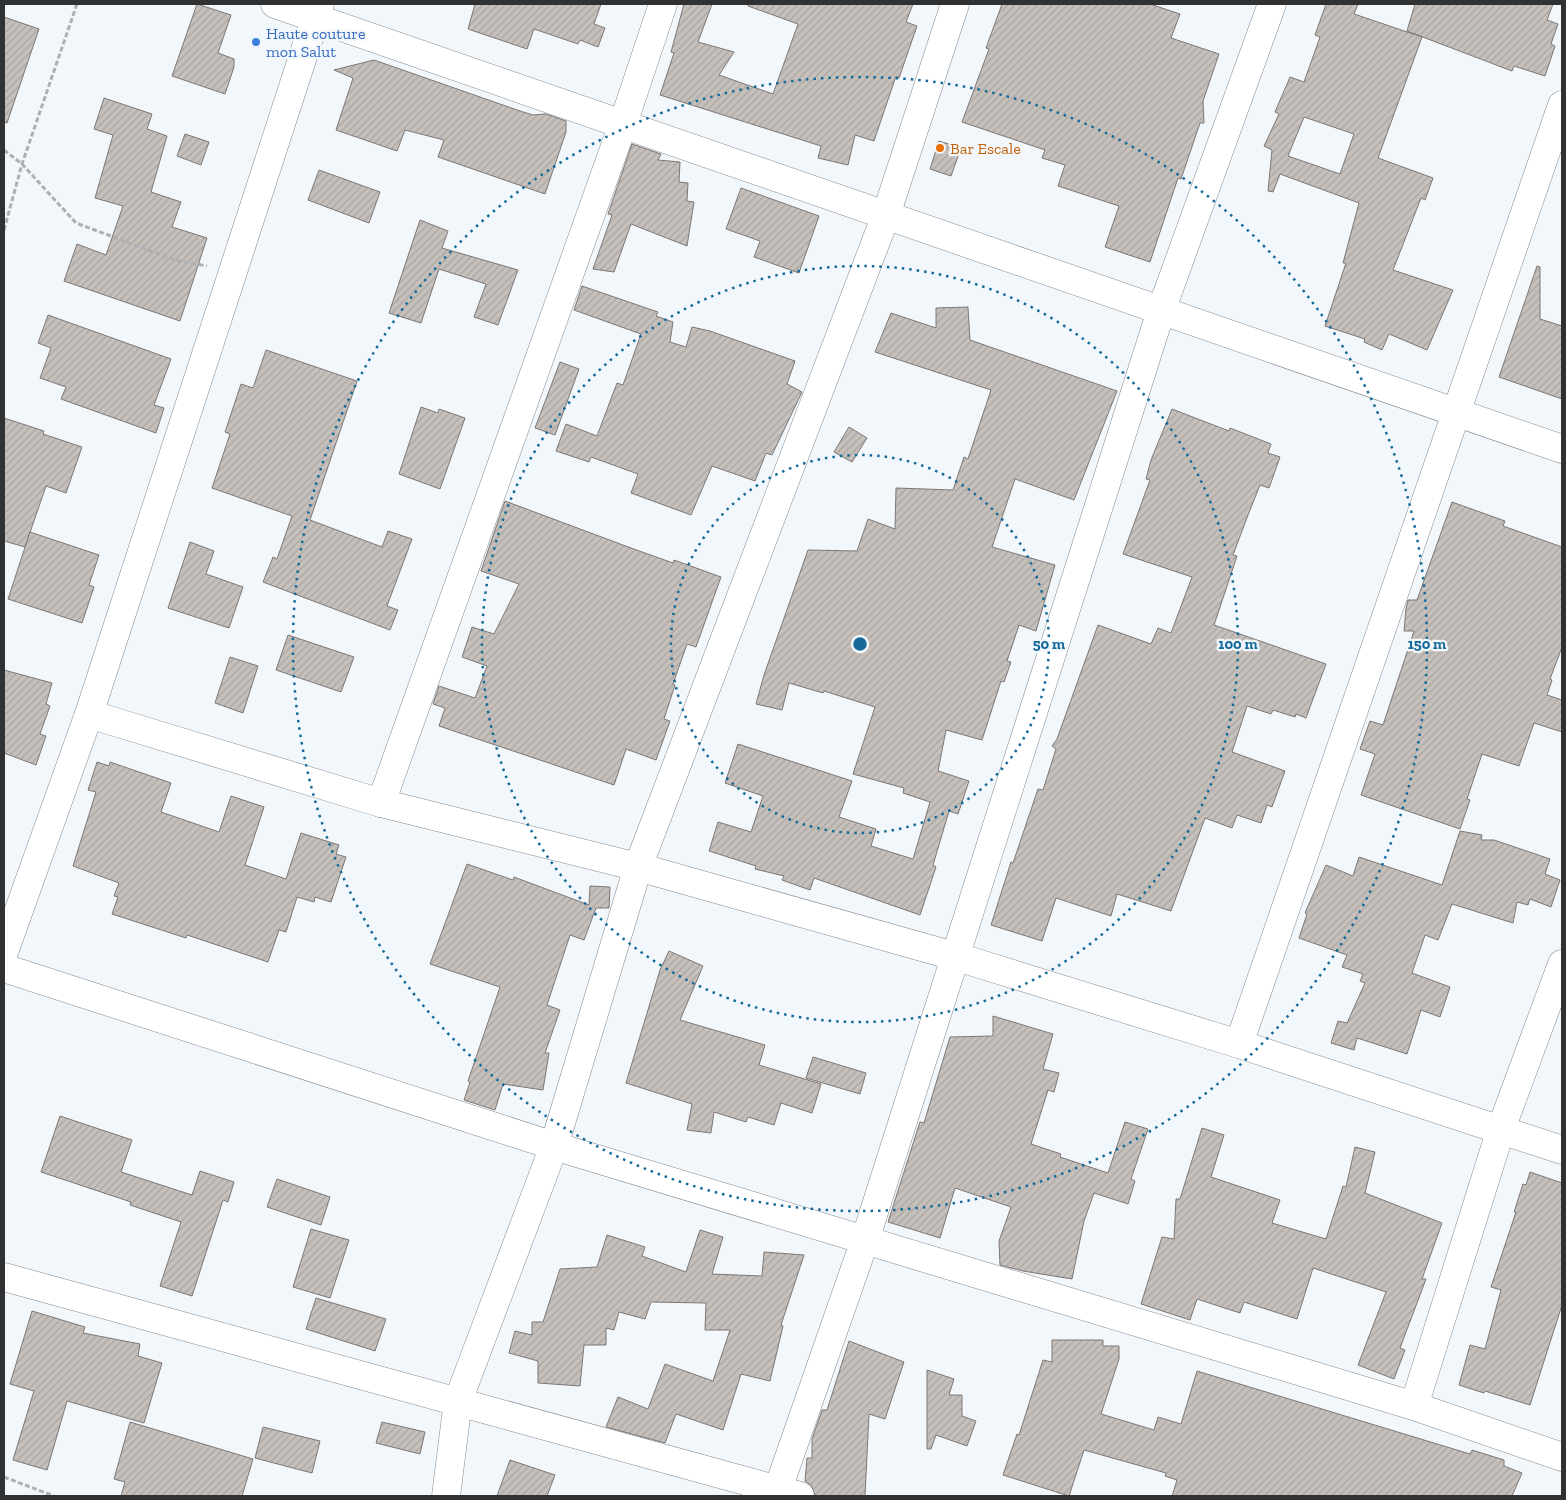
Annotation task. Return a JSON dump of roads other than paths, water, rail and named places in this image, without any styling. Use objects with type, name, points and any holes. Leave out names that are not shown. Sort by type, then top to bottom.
[{"type":"street","points":[[275,4],[317,11],[623,124],[1562,450]]},
{"type":"street","points":[[381,803],[623,124],[663,4]]},
{"type":"street","points":[[446,1496],[458,1401],[554,1146],[638,867],[886,215],[955,4]]},
{"type":"street","points":[[4,1277],[789,1493],[864,1240],[1161,311],[1272,4]]},
{"type":"street","points":[[4,952],[89,714],[317,11]]},
{"type":"street","points":[[1239,1044],[1562,105]]},
{"type":"street","points":[[89,714],[381,803],[638,867],[954,956],[1239,1044],[1562,1150]]},
{"type":"street","points":[[1414,1406],[1501,1129],[1562,964]]},
{"type":"street","points":[[4,968],[554,1146],[1414,1406],[1562,1457]]},
{"type":"place","name":"Haute couture mon Salut","points":[[256,42]]},
{"type":"place","name":"Bar Escale","points":[[940,148]]}]
